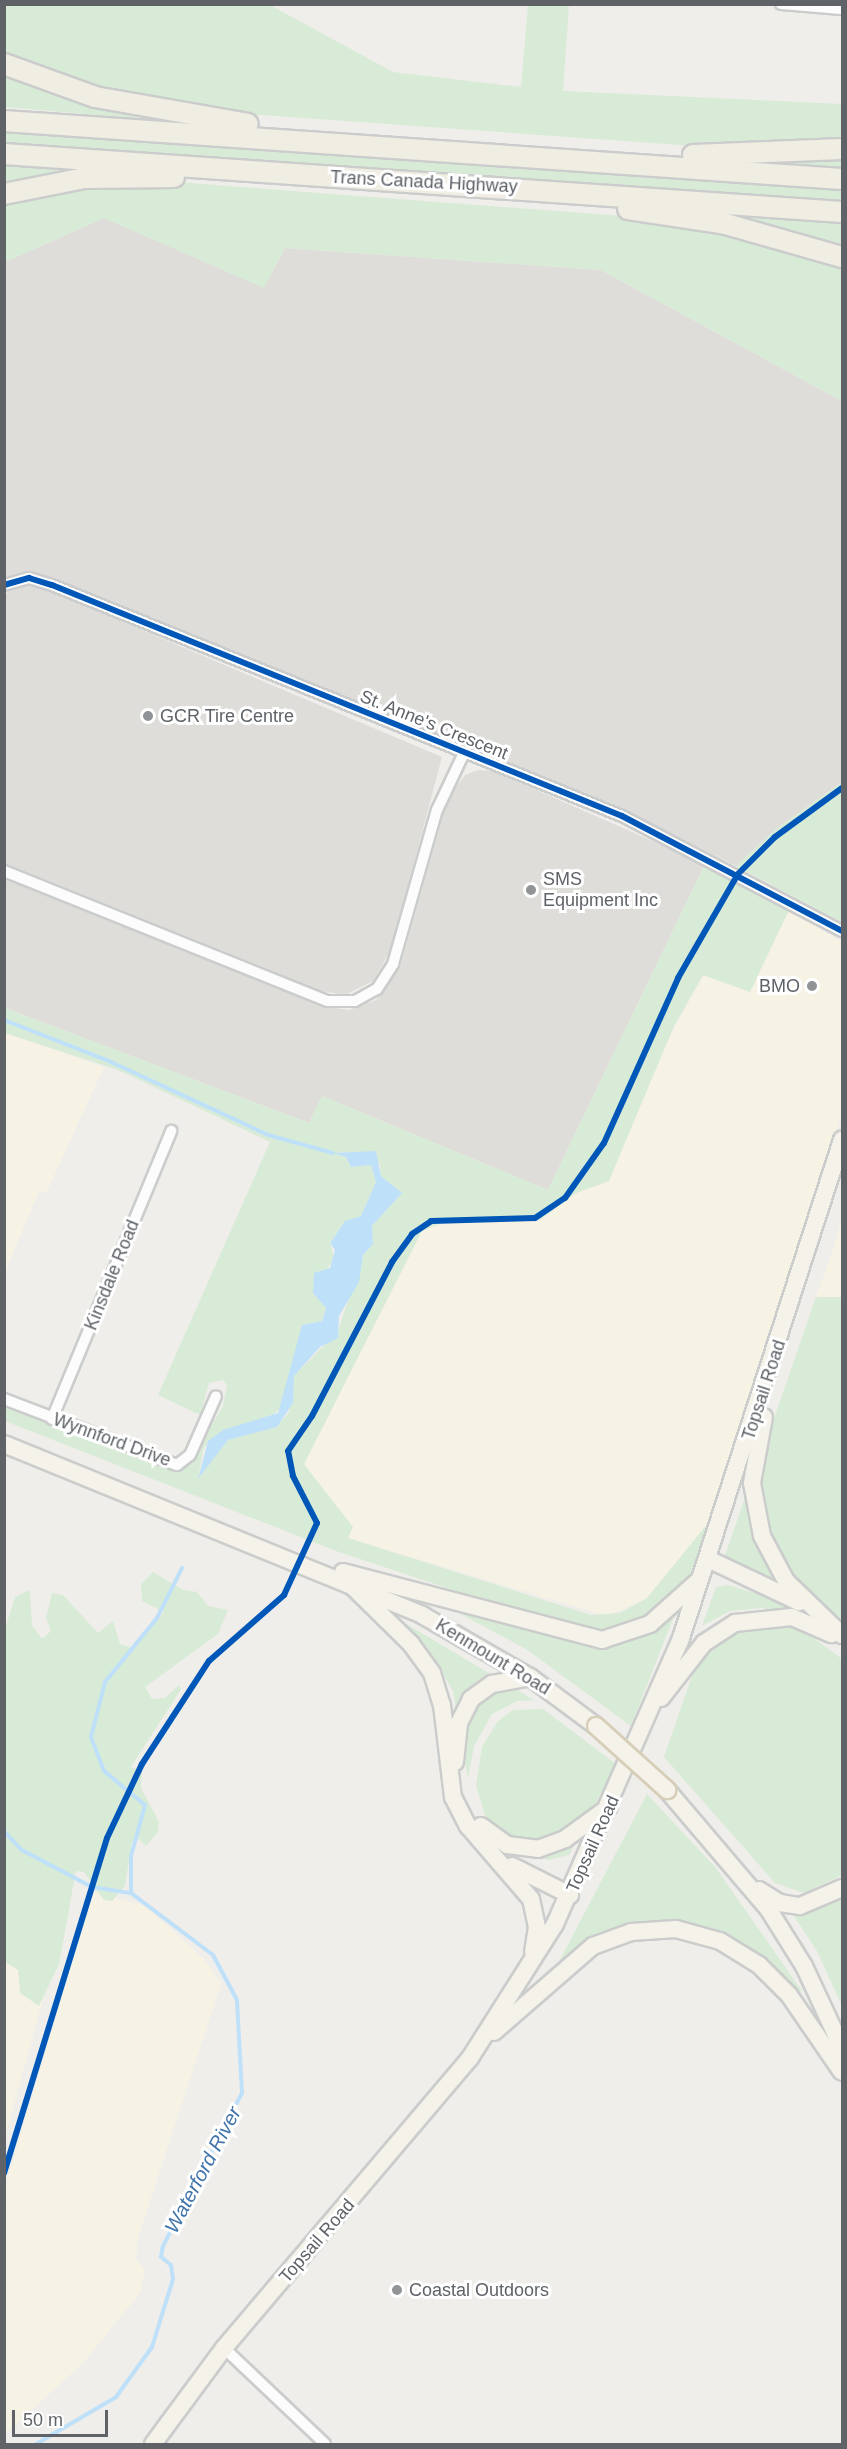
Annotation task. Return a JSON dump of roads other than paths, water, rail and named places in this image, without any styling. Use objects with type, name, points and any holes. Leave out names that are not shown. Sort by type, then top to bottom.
[{"type":"highway","points":[[4,64],[95,97],[179,114],[281,128],[468,141],[493,153],[516,143],[730,156],[843,149]]},
{"type":"highway","name":"Trans Canada Highway","points":[[4,121],[493,153],[843,179]]},
{"type":"highway","name":"Trans Canada Highway","points":[[4,154],[843,212]]},
{"type":"highway","points":[[4,194],[121,176],[483,196],[504,187],[533,200],[726,224],[843,258]]},
{"type":"main road","name":"Topsail Road","points":[[153,2445],[224,2348],[481,2042],[528,1970],[570,1895],[654,1705],[708,1558],[843,1140]]},
{"type":"main road","points":[[772,1363],[753,1470],[755,1509],[777,1568],[843,1635]]},
{"type":"main road","name":"Kenmount Road","points":[[4,1444],[349,1582],[440,1624],[530,1677],[596,1726],[666,1790],[750,1883],[804,1966],[843,2048]]},
{"type":"main road","points":[[708,1558],[819,1613]]},
{"type":"main road","points":[[304,1565],[602,1640],[650,1624],[701,1577]]},
{"type":"main road","points":[[349,1582],[429,1668],[442,1705],[453,1797],[468,1826],[499,1858],[535,1908],[537,1936],[528,1970]]},
{"type":"main road","points":[[654,1705],[709,1639],[744,1620],[798,1618],[843,1644]]},
{"type":"main road","points":[[530,1677],[483,1688],[462,1714],[454,1758],[471,1813],[498,1841],[538,1849],[565,1839],[610,1806]]},
{"type":"main road","points":[[499,1858],[570,1895]]},
{"type":"main road","points":[[750,1883],[793,1906],[823,1900],[843,1888]]},
{"type":"main road","points":[[481,2042],[586,1950],[631,1932],[676,1929],[720,1941],[759,1965],[789,1995],[843,2072]]},
{"type":"street","points":[[781,4],[843,9]]},
{"type":"street","name":"St. Anne's Crescent","points":[[4,585],[18,579],[40,580],[464,753],[667,837],[843,931]]},
{"type":"street","name":"St. Anne's Crescent","points":[[4,871],[327,1001],[355,1001],[377,989],[393,964],[437,810],[464,753]]},
{"type":"street","name":"Kinsdale Road","points":[[52,1419],[171,1131]]},
{"type":"street","name":"Wynnford Drive","points":[[4,1399],[177,1465],[190,1455],[216,1396]]},
{"type":"street","points":[[224,2348],[325,2445]]},
{"type":"water","points":[[376,1151],[381,1176],[402,1193],[372,1226],[373,1244],[363,1255],[359,1282],[339,1316],[338,1338],[320,1347],[294,1376],[293,1403],[277,1427],[228,1440],[198,1479],[208,1441],[223,1430],[278,1413],[302,1325],[322,1321],[326,1308],[313,1293],[314,1273],[330,1268],[335,1250],[330,1243],[345,1221],[361,1216],[376,1182],[371,1165],[351,1167],[346,1157],[333,1153]]},
{"type":"waterway","points":[[4,1020],[111,1062],[268,1135],[333,1153]]},
{"type":"waterway","name":"Waterford River","points":[[36,2444],[116,2397],[152,2347],[173,2279],[171,2265],[161,2257],[163,2246],[242,2093],[237,2000],[213,1955],[131,1893],[131,1856],[145,1805],[104,1771],[91,1737],[105,1682],[157,1618],[182,1568]]},
{"type":"waterway","points":[[4,1831],[22,1850],[92,1887],[131,1893]]},
{"type":"place","name":"GCR Tire Centre","points":[[148,716]]},
{"type":"place","name":"SMS Equipment Inc","points":[[531,890]]},
{"type":"place","name":"BMO","points":[[812,986]]},
{"type":"place","name":"Coastal Outdoors","points":[[397,2290]]}]
